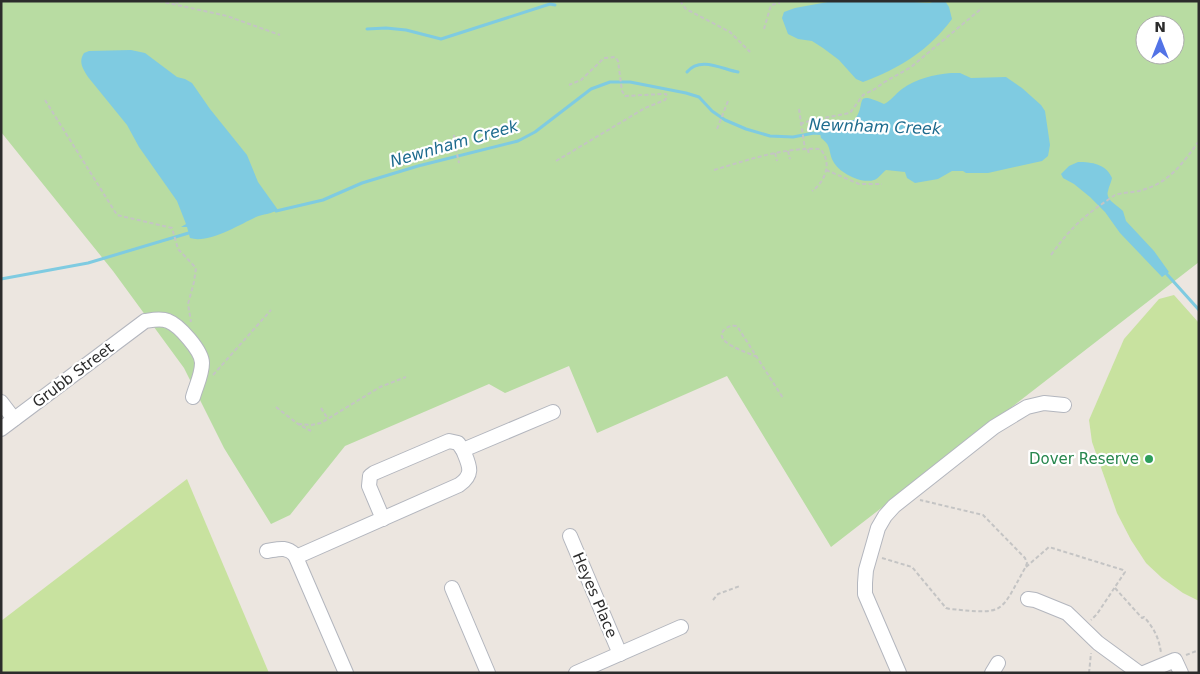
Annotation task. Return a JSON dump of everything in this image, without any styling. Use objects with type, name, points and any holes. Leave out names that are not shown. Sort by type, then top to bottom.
[{"type":"street","name":"Grubb Street","points":[[1,429],[145,321],[169,321],[199,350],[202,361],[195,390]]},
{"type":"street","points":[[1,402],[14,419]]},
{"type":"street","points":[[899,673],[865,594],[866,570],[878,528],[885,516],[994,427],[1027,407],[1044,403],[1064,405]]},
{"type":"street","points":[[463,450],[553,412]]},
{"type":"street","points":[[295,556],[382,519],[466,480],[470,469],[458,442],[448,441],[370,476],[369,486],[382,519]]},
{"type":"street","name":"Heyes Place","points":[[570,536],[620,654]]},
{"type":"street","points":[[267,551],[284,548],[295,556],[346,673]]},
{"type":"street","points":[[452,588],[488,673]]},
{"type":"street","points":[[1028,599],[1035,600],[1067,614],[1098,643],[1139,673]]},
{"type":"street","points":[[576,673],[680,627]]},
{"type":"street","points":[[1144,673],[1178,666]]},
{"type":"path","points":[[159,1],[227,16],[280,35]]},
{"type":"path","points":[[175,1],[182,6]]},
{"type":"path","points":[[680,1],[686,9],[730,32],[750,52]]},
{"type":"path","points":[[764,29],[771,5],[780,3]]},
{"type":"path","points":[[801,126],[809,121],[850,113],[863,94],[875,90],[883,83],[911,67],[982,8]]},
{"type":"path","points":[[556,160],[645,108],[665,100],[667,97],[666,94],[625,96],[621,89],[618,61],[615,57],[610,56],[604,58],[581,80],[569,85]]},
{"type":"path","points":[[45,100],[117,216],[172,228],[178,249],[196,268],[188,304],[191,324]]},
{"type":"path","points":[[717,130],[728,101]]},
{"type":"path","points":[[799,110],[806,149],[809,155]]},
{"type":"path","points":[[454,135],[459,162]]},
{"type":"path","points":[[1051,255],[1080,220],[1116,195],[1157,185],[1180,167],[1199,141]]},
{"type":"path","points":[[714,170],[775,153],[820,149],[823,153],[826,170],[824,180],[820,186],[812,191]]},
{"type":"path","points":[[788,151],[790,159]]},
{"type":"path","points":[[775,153],[777,161]]},
{"type":"path","points":[[826,170],[859,184],[882,184]]},
{"type":"path","points":[[195,390],[205,384],[271,310]]},
{"type":"path","points":[[757,357],[724,341],[722,333],[726,328],[733,325],[737,326],[757,357],[783,398]]},
{"type":"path","points":[[298,424],[311,424],[328,419],[380,387],[406,377]]},
{"type":"path","points":[[276,407],[298,424],[311,431]]},
{"type":"path","points":[[321,408],[328,419]]},
{"type":"path","points":[[908,496],[983,515],[1025,558],[1026,567]]},
{"type":"path","points":[[870,555],[912,567],[946,608],[986,612],[994,611],[1006,603],[1026,567],[1049,547],[1123,570],[1125,572],[1115,588],[1097,614],[1088,622]]},
{"type":"path","points":[[713,600],[718,594],[740,586]]},
{"type":"path","points":[[1115,588],[1142,618],[1144,617],[1154,627],[1161,655]]},
{"type":"path","points":[[1089,673],[1090,655],[1098,643]]},
{"type":"path","points":[[1178,666],[1199,650]]},
{"type":"green space","points":[[1,1],[1199,1],[1199,262],[831,547],[727,376],[597,433],[569,366],[505,393],[489,384],[345,446],[290,515],[271,524],[224,448],[184,368],[113,271],[1,132]]},
{"type":"green space","name":"Dover Reserve","points":[[1174,295],[1199,323],[1199,601],[1183,593],[1162,578],[1146,563],[1131,540],[1117,513],[1092,442],[1089,420],[1124,339],[1159,299]]},
{"type":"green space","points":[[187,479],[269,673],[1,673],[1,621]]},
{"type":"water","points":[[833,1],[930,3],[945,1],[949,7],[952,19],[933,40],[901,65],[863,82],[856,79],[839,60],[823,48],[812,41],[798,39],[788,34],[782,18],[784,12],[795,8]]},
{"type":"water","points":[[131,50],[145,53],[177,77],[192,83],[247,155],[258,182],[278,210],[256,217],[214,236],[197,239],[190,238],[187,227],[181,227],[186,224],[177,201],[139,147],[127,125],[88,77],[82,65],[82,56],[89,51]]},
{"type":"water","points":[[951,73],[960,73],[971,78],[1006,77],[1022,88],[1045,111],[1050,145],[1048,156],[1042,161],[988,173],[952,171],[938,179],[915,183],[907,178],[905,172],[886,170],[876,179],[869,181],[857,179],[840,170],[831,157],[828,146],[821,138],[819,127],[831,121],[854,120],[864,99],[867,98],[884,104],[913,82]]},
{"type":"water","points":[[1078,162],[1098,165],[1109,173],[1112,178],[1108,197],[1123,211],[1126,221],[1154,251],[1169,272],[1162,277],[1120,233],[1105,212],[1090,197],[1063,178],[1061,174],[1069,166]]},
{"type":"waterway","points":[[367,29],[406,30],[441,39],[550,4],[555,5]]},
{"type":"waterway","points":[[687,72],[692,67],[705,64],[738,72]]},
{"type":"waterway","name":"Newnham Creek","points":[[276,211],[323,200],[362,183],[418,166],[518,141],[535,132],[591,89],[610,82],[630,82],[699,97],[712,111],[725,120],[770,136],[793,137],[814,133],[825,134]]},
{"type":"waterway","name":"Newnham Creek","points":[[1,279],[88,263],[192,232]]},
{"type":"waterway","name":"Newnham Creek","points":[[1164,271],[1199,310]]},
{"type":"place","name":"Dover Reserve","points":[[1149,459]]}]
